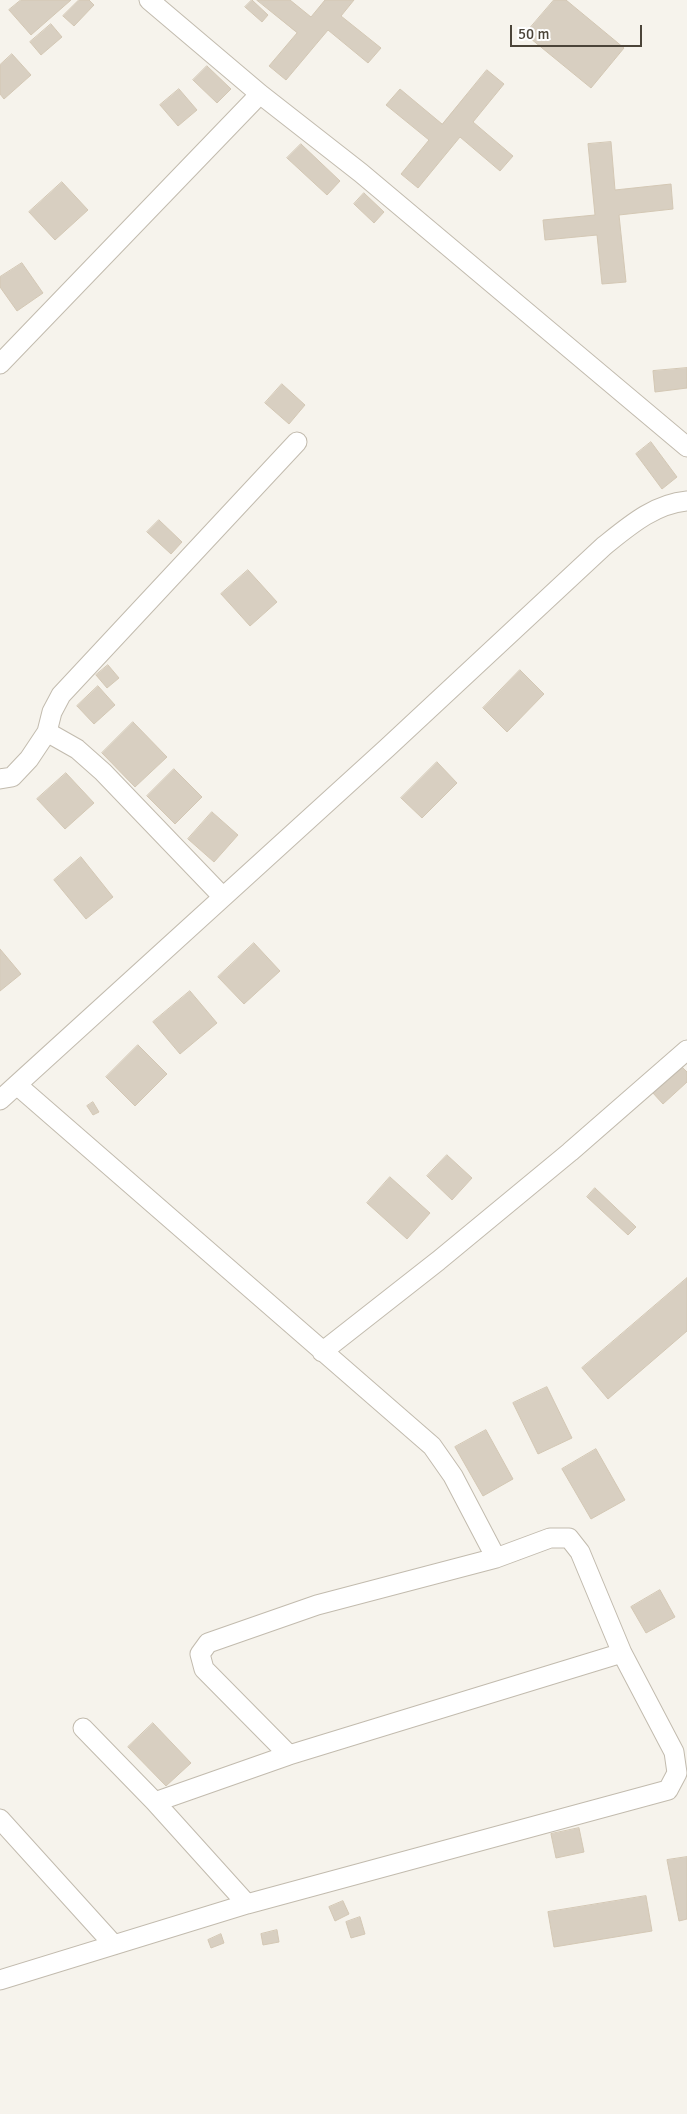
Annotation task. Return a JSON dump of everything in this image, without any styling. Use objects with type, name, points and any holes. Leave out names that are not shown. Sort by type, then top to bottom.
[{"type":"street","points":[[149,0],[260,94],[361,173],[687,447]]},
{"type":"street","points":[[0,364],[260,94]]},
{"type":"street","points":[[0,779],[12,777],[29,759],[47,732],[52,712],[61,695],[297,442]]},
{"type":"street","points":[[0,1100],[604,546],[637,520],[672,502],[687,501]]},
{"type":"street","points":[[47,732],[77,749],[103,772],[223,897]]},
{"type":"street","points":[[322,1352],[438,1261],[570,1152],[687,1050]]},
{"type":"street","points":[[16,1085],[432,1446],[453,1476],[496,1558]]},
{"type":"street","points":[[0,1980],[247,1904],[668,1790],[677,1772],[674,1752],[622,1652],[580,1552],[568,1538],[550,1538],[496,1558],[316,1605],[208,1643],[200,1654],[204,1668],[289,1755]]},
{"type":"street","points":[[155,1802],[289,1755],[622,1652]]},
{"type":"street","points":[[83,1728],[155,1802],[247,1904]]},
{"type":"street","points":[[0,1819],[114,1945]]},
{"type":"building","points":[[21,0],[71,0],[31,35],[9,10]]},
{"type":"building","points":[[79,0],[89,0],[94,5],[74,26],[63,16]]},
{"type":"building","points":[[252,0],[268,15],[262,22],[245,7]]},
{"type":"building","points":[[257,0],[290,0],[311,17],[325,0],[354,0],[341,16],[381,48],[368,63],[328,30],[286,80],[269,66],[297,33]]},
{"type":"building","points":[[554,0],[566,0],[624,48],[591,88],[525,34]]},
{"type":"building","points":[[51,24],[62,37],[41,55],[30,42]]},
{"type":"building","points":[[12,54],[31,75],[4,99],[0,94],[0,65]]},
{"type":"building","points":[[207,66],[231,89],[217,103],[193,80]]},
{"type":"building","points":[[487,70],[504,84],[473,122],[513,156],[500,171],[460,137],[418,188],[401,174],[429,140],[386,105],[400,89],[442,124]]},
{"type":"building","points":[[179,89],[197,110],[178,126],[160,105]]},
{"type":"building","points":[[611,142],[615,190],[671,184],[673,209],[619,215],[626,282],[602,284],[597,235],[545,240],[543,220],[595,215],[588,144]]},
{"type":"building","points":[[301,144],[340,181],[327,195],[287,158]]},
{"type":"building","points":[[62,182],[88,210],[55,240],[29,212]]},
{"type":"building","points":[[364,193],[384,212],[374,223],[354,204]]},
{"type":"building","points":[[22,263],[43,293],[17,311],[0,287],[0,277]]},
{"type":"building","points":[[687,368],[687,388],[655,392],[653,371]]},
{"type":"building","points":[[282,384],[305,405],[289,424],[265,403]]},
{"type":"building","points":[[651,442],[677,477],[662,489],[636,454]]},
{"type":"building","points":[[159,520],[182,542],[171,554],[147,532]]},
{"type":"building","points":[[248,570],[277,602],[250,626],[221,594]]},
{"type":"building","points":[[108,665],[119,678],[107,688],[96,675]]},
{"type":"building","points":[[520,670],[544,694],[507,732],[483,708]]},
{"type":"building","points":[[98,686],[115,705],[94,724],[77,706]]},
{"type":"building","points":[[133,722],[167,757],[135,787],[102,753]]},
{"type":"building","points":[[437,762],[457,783],[422,818],[401,798]]},
{"type":"building","points":[[174,769],[202,797],[175,824],[147,796]]},
{"type":"building","points":[[66,773],[94,803],[65,829],[37,799]]},
{"type":"building","points":[[212,812],[238,835],[214,862],[188,839]]},
{"type":"building","points":[[81,857],[113,897],[86,919],[54,880]]},
{"type":"building","points":[[254,943],[280,971],[244,1004],[218,977]]},
{"type":"building","points":[[0,949],[21,974],[0,991]]},
{"type":"building","points":[[190,991],[217,1023],[180,1054],[153,1022]]},
{"type":"building","points":[[138,1045],[167,1074],[135,1106],[106,1077]]},
{"type":"building","points":[[681,1066],[687,1072],[687,1082],[663,1104],[652,1092]]},
{"type":"building","points":[[93,1102],[99,1112],[93,1115],[87,1106]]},
{"type":"building","points":[[447,1155],[472,1178],[452,1200],[427,1176]]},
{"type":"building","points":[[390,1177],[430,1213],[407,1239],[367,1203]]},
{"type":"building","points":[[595,1188],[636,1227],[628,1235],[587,1197]]},
{"type":"building","points":[[687,1278],[687,1331],[608,1399],[582,1368]]},
{"type":"building","points":[[547,1387],[572,1438],[538,1454],[513,1403]]},
{"type":"building","points":[[486,1430],[513,1479],[483,1496],[455,1447]]},
{"type":"building","points":[[596,1449],[625,1500],[591,1519],[562,1469]]},
{"type":"building","points":[[660,1590],[675,1617],[646,1633],[631,1607]]},
{"type":"building","points":[[153,1723],[191,1763],[166,1786],[128,1747]]},
{"type":"building","points":[[579,1828],[584,1852],[556,1858],[551,1834]]},
{"type":"building","points":[[687,1857],[687,1919],[679,1921],[667,1860]]},
{"type":"building","points":[[646,1896],[652,1931],[554,1947],[548,1912]]},
{"type":"building","points":[[343,1901],[349,1914],[335,1921],[329,1907]]},
{"type":"building","points":[[360,1917],[365,1934],[351,1938],[346,1922]]},
{"type":"building","points":[[277,1930],[279,1942],[263,1945],[261,1934]]},
{"type":"building","points":[[221,1934],[224,1943],[211,1948],[208,1940]]}]
